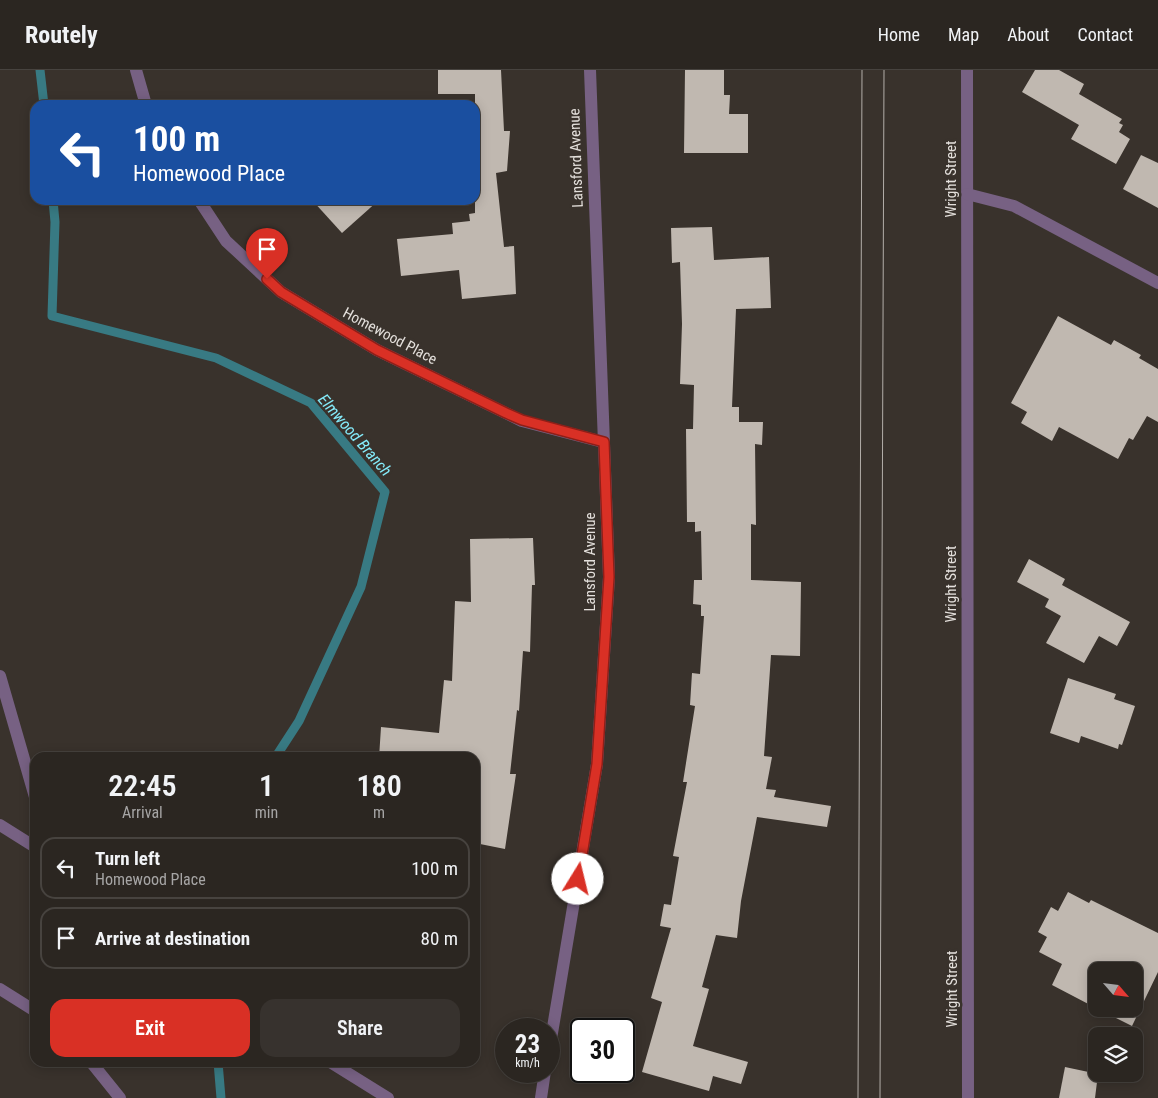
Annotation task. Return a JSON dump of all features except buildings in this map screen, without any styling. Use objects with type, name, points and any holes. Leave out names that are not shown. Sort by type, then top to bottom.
[{"type":"street","points":[[136,70],[145,100]]},
{"type":"street","name":"Lansford Avenue","points":[[555,1018],[597,764],[609,577],[590,70]]},
{"type":"street","name":"Wright Street","points":[[967,70],[968,1098]]},
{"type":"street","points":[[967,194],[1014,206],[1158,283]]},
{"type":"street","name":"Homewood Place","points":[[202,205],[226,241],[281,292],[361,340],[522,420],[604,442]]},
{"type":"street","points":[[0,676],[30,780]]},
{"type":"street","points":[[0,825],[30,845]]},
{"type":"street","points":[[0,989],[30,1008]]},
{"type":"street","points":[[95,1067],[120,1098]]},
{"type":"street","points":[[338,1067],[388,1098]]},
{"type":"street","points":[[541,1098],[543,1083]]},
{"type":"waterway","name":"Elmwood Branch","points":[[40,70],[43,100]]},
{"type":"waterway","name":"Elmwood Branch","points":[[53,205],[55,222],[52,316],[216,358],[311,403],[385,492],[361,587],[299,721],[279,752]]},
{"type":"waterway","name":"Elmwood Branch","points":[[218,1067],[221,1098]]},
{"type":"tram line","points":[[858,1098],[862,70]]},
{"type":"tram line","points":[[880,1098],[884,70]]},
{"type":"route","points":[[267,279],[281,292],[377,350],[506,413],[522,420],[604,442],[609,577],[597,764],[578,879]]}]
